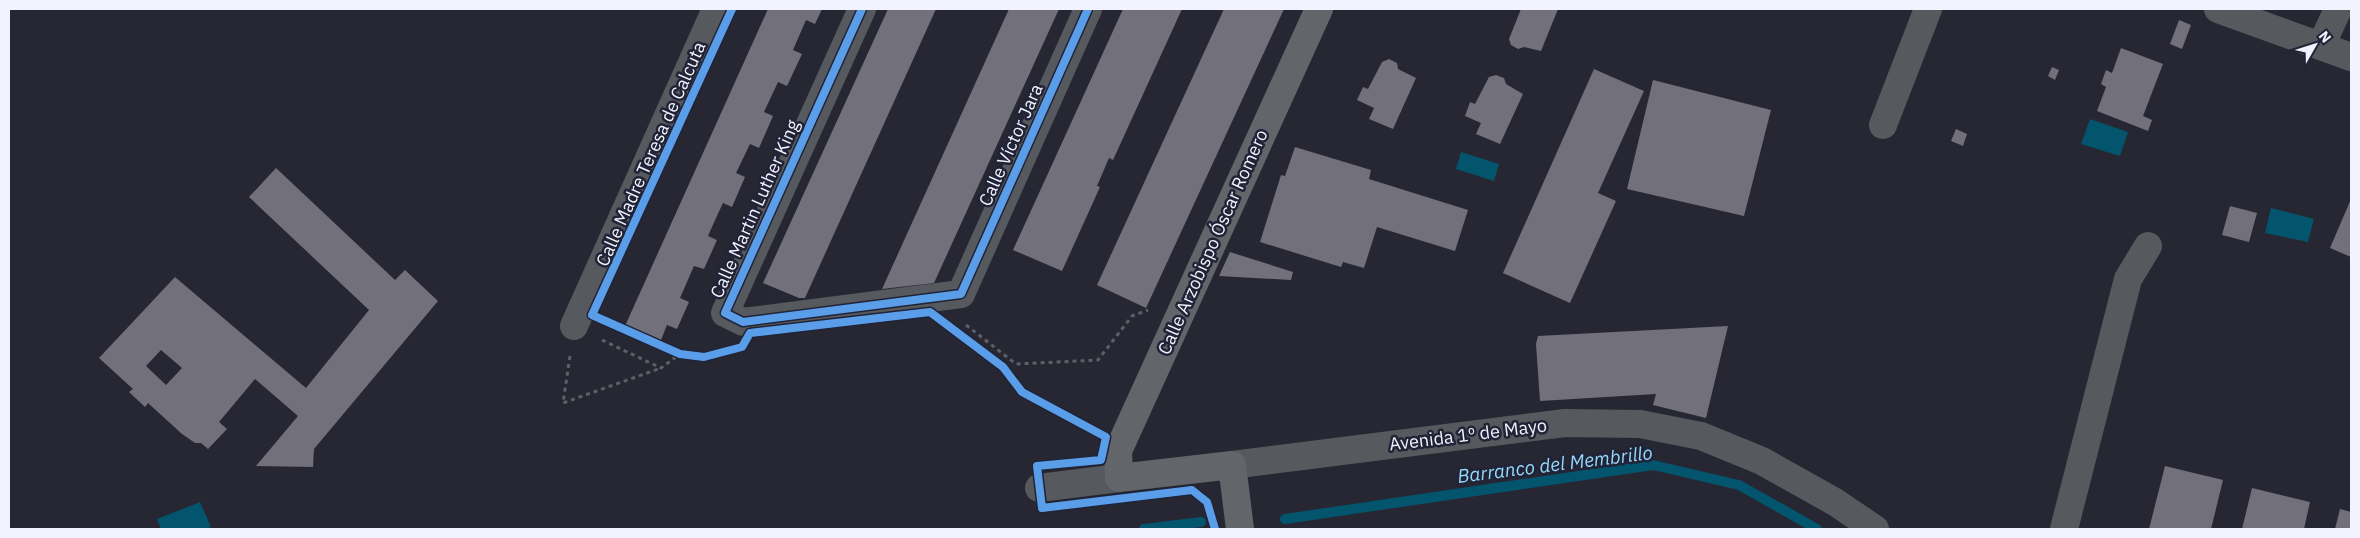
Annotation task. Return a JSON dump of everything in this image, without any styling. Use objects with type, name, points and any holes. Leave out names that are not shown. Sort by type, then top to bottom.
[{"type":"street","name":"Calle Madre Teresa de Calcuta","points":[[574,326],[716,9]]},
{"type":"street","name":"Calle Martin Luther King","points":[[862,9],[724,313],[744,322],[952,295]]},
{"type":"street","name":"Calle Víctor Jara","points":[[952,295],[1088,9]]},
{"type":"street","name":"Calle Arzobispo Óscar Romero","points":[[1119,478],[1118,451],[1319,9]]},
{"type":"street","points":[[1884,125],[1928,9]]},
{"type":"street","points":[[2218,9],[2351,57]]},
{"type":"street","points":[[2321,46],[2338,9]]},
{"type":"street","points":[[2064,529],[2128,279],[2148,246]]},
{"type":"street","name":"Avenida 1º de Mayo","points":[[1039,488],[1565,423],[1640,424],[1701,436],[1762,461],[1835,502],[1875,529]]},
{"type":"street","points":[[1232,465],[1240,529]]},
{"type":"path","points":[[952,295],[946,310],[1016,364],[1098,360],[1132,316],[1168,303],[1185,302]]},
{"type":"path","points":[[661,368],[574,326],[563,403],[661,368],[684,355]]},
{"type":"path","points":[[671,350],[684,355]]},
{"type":"water","points":[[2090,119],[2128,132],[2120,156],[2081,144]]},
{"type":"water","points":[[1461,152],[1499,164],[1494,181],[1456,169]]},
{"type":"water","points":[[2271,208],[2314,219],[2308,242],[2265,233]]},
{"type":"water","points":[[200,502],[211,527],[204,529],[161,529],[157,519]]},
{"type":"building","points":[[768,9],[822,9],[815,24],[806,20],[793,50],[802,54],[787,86],[778,82],[764,112],[773,116],[759,148],[750,144],[736,173],[745,177],[732,207],[723,203],[716,218],[708,236],[717,240],[704,269],[694,266],[680,298],[689,302],[677,329],[667,325],[661,340],[625,326]]},
{"type":"building","points":[[888,9],[936,9],[805,298],[799,298],[763,283]]},
{"type":"building","points":[[1009,9],[1059,9],[934,283],[882,289]]},
{"type":"building","points":[[1123,9],[1182,9],[1113,160],[1109,158],[1097,186],[1100,187],[1062,271],[1013,250]]},
{"type":"building","points":[[1224,9],[1284,9],[1146,308],[1097,285]]},
{"type":"building","points":[[1521,9],[1558,9],[1541,51],[1524,47],[1518,49],[1511,45],[1509,39]]},
{"type":"building","points":[[2179,20],[2191,25],[2182,49],[2170,44]]},
{"type":"building","points":[[2121,48],[2163,64],[2143,116],[2152,120],[2148,131],[2097,111],[2106,87],[2101,84],[2106,70],[2112,73]]},
{"type":"building","points":[[1389,59],[1397,63],[1398,69],[1416,78],[1393,129],[1369,119],[1374,108],[1357,100],[1363,87],[1368,89],[1382,62]]},
{"type":"building","points":[[2052,67],[2059,70],[2055,80],[2048,76]]},
{"type":"building","points":[[1594,69],[1644,91],[1598,193],[1616,201],[1570,303],[1503,273]]},
{"type":"building","points":[[1496,75],[1504,78],[1506,84],[1523,94],[1500,144],[1476,134],[1481,123],[1465,116],[1470,102],[1475,104],[1489,77]]},
{"type":"building","points":[[1653,80],[1771,110],[1744,216],[1627,189]]},
{"type":"building","points":[[1956,129],[1967,134],[1963,146],[1951,141]]},
{"type":"building","points":[[1295,147],[1371,170],[1369,179],[1468,210],[1455,251],[1377,227],[1364,268],[1343,262],[1341,267],[1260,242],[1281,175],[1285,176]]},
{"type":"building","points":[[276,168],[395,280],[405,270],[438,301],[314,449],[313,467],[256,466],[298,416],[255,379],[219,422],[227,429],[208,449],[201,443],[195,443],[182,434],[148,403],[145,407],[129,392],[133,389],[99,358],[175,277],[306,388],[369,310],[249,197]],"holes":[[[161,350],[182,368],[166,385],[146,366]]]},
{"type":"building","points":[[2351,199],[2351,257],[2330,248]]},
{"type":"building","points":[[2230,206],[2257,213],[2249,242],[2222,235]]},
{"type":"building","points":[[1230,252],[1293,272],[1291,280],[1219,276]]},
{"type":"building","points":[[1728,326],[1706,418],[1653,405],[1656,394],[1540,401],[1536,344],[1538,336]]},
{"type":"building","points":[[2165,466],[2223,480],[2211,529],[2149,529]]},
{"type":"building","points":[[2252,488],[2310,502],[2304,529],[2242,529]]},
{"type":"building","points":[[2340,509],[2351,512],[2351,529],[2335,529]]},
{"type":"waterway","name":"Barranco del Membrillo","points":[[1285,519],[1653,465],[1739,485],[1817,529]]},
{"type":"waterway","name":"Barranco del Membrillo","points":[[1144,529],[1201,522]]},
{"type":"cycle path","points":[[732,9],[592,315],[680,354],[704,357],[742,347],[750,333],[930,312],[1003,367],[1022,392],[1106,437],[1101,460],[1037,466],[1042,508],[1192,490],[1207,502],[1215,529]]},
{"type":"cycle path","points":[[862,9],[725,313],[743,322],[961,294],[1088,9]]}]
